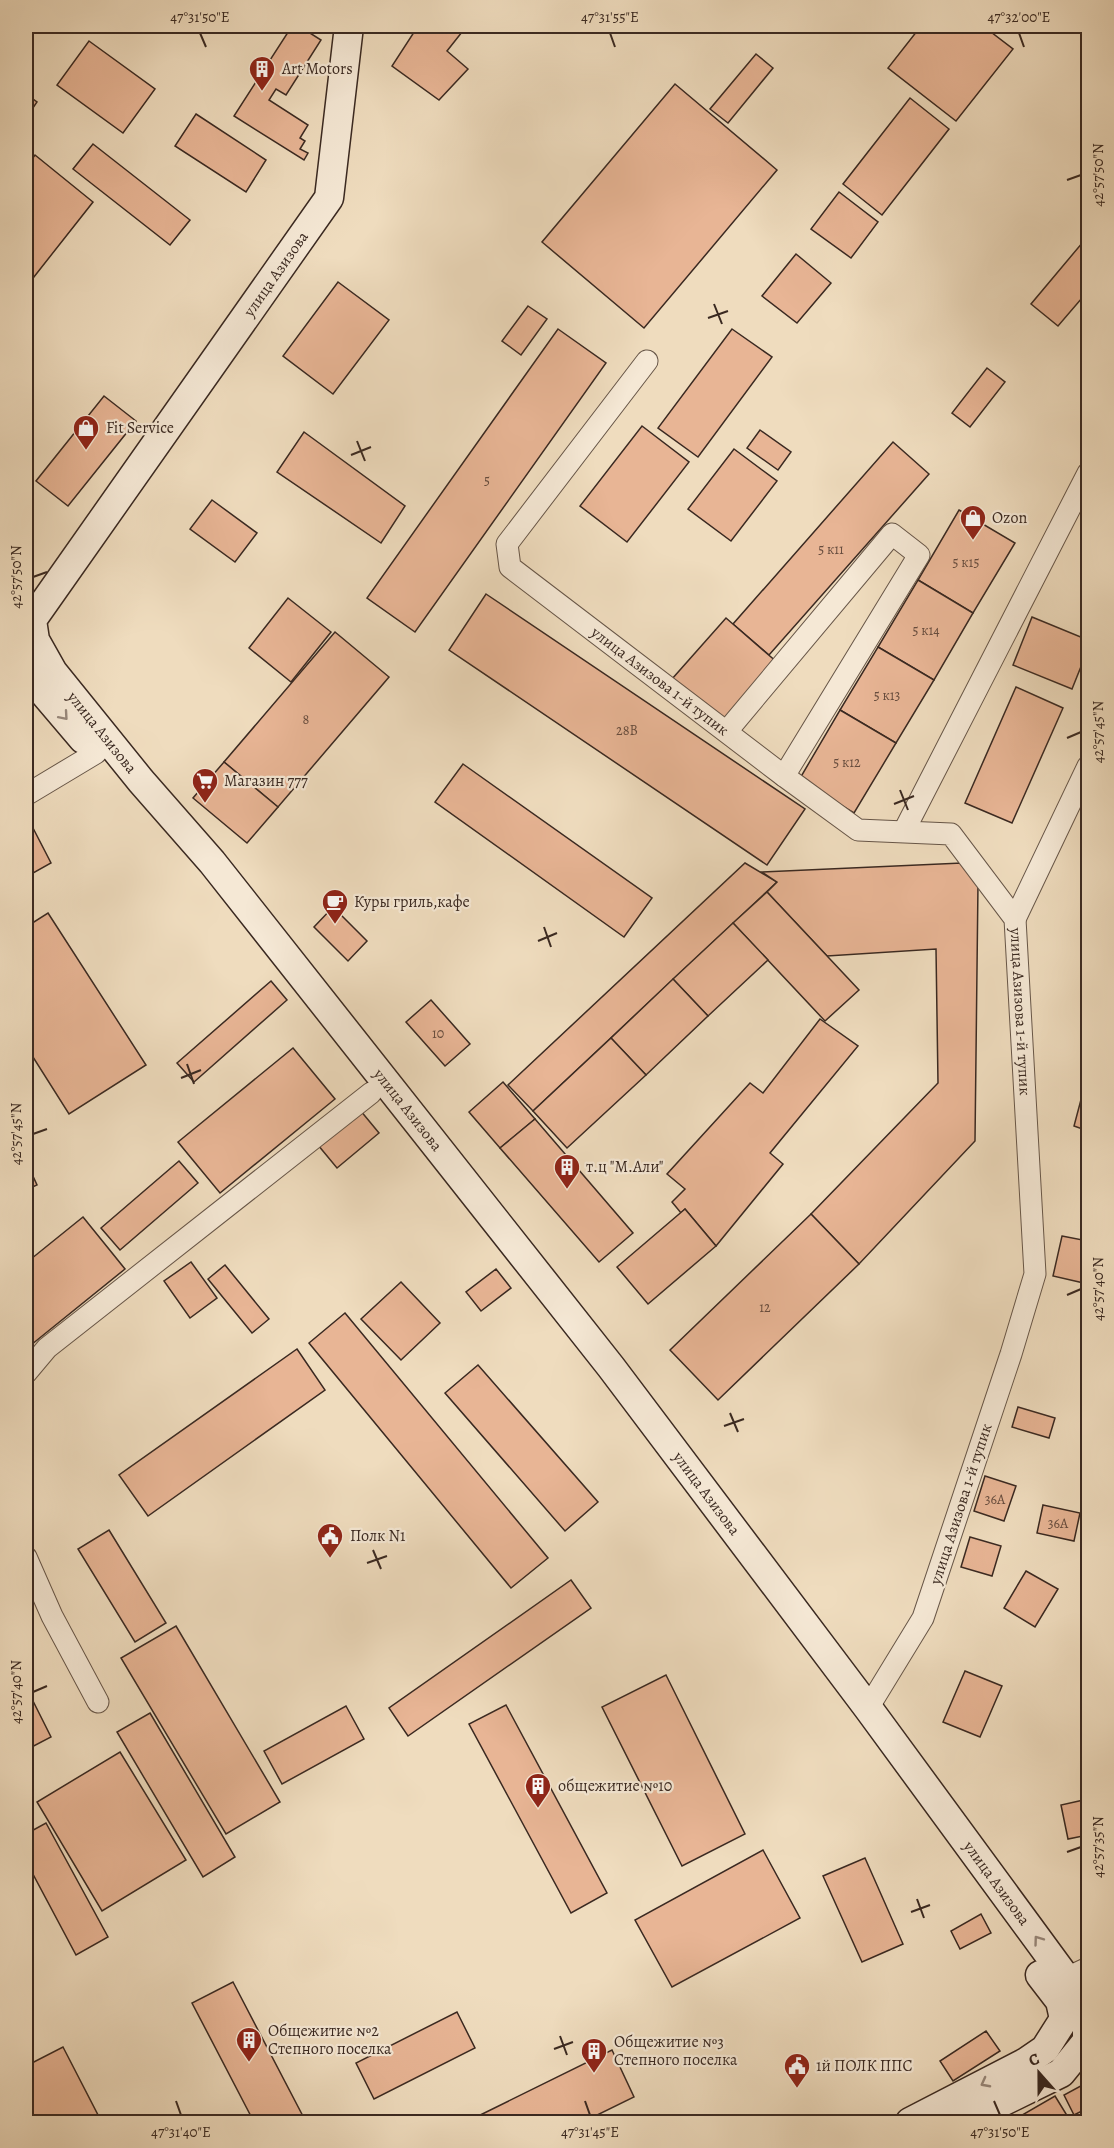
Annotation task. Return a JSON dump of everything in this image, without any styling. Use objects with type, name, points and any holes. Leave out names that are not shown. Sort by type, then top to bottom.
[{"type":"main road","name":"улица Азизова","points":[[26,597],[318,190],[333,26]]},
{"type":"main road","name":"улица Азизова","points":[[349,26],[329,198],[32,620],[35,640],[53,672],[141,781],[212,862],[603,1358],[868,1708],[1068,1978],[1087,2012],[1088,2042]]},
{"type":"main road","name":"улица Азизова","points":[[26,672],[206,881],[637,1428],[851,1715],[1068,1978]]},
{"type":"main road","name":"улица Азизова","points":[[1064,2019],[1060,2001],[1068,1978]]},
{"type":"main road","points":[[910,2122],[1026,2062],[1045,2049],[1064,2019]]},
{"type":"main road","points":[[961,2122],[1061,2073],[1088,2042]]},
{"type":"street","name":"улица Азизова 1-й тупик","points":[[647,361],[507,544],[510,567],[858,830],[951,834],[1015,919],[1035,1274],[1011,1354],[923,1618],[868,1708]]},
{"type":"street","points":[[904,831],[1089,473]]},
{"type":"street","points":[[727,731],[892,534],[919,555],[784,776]]},
{"type":"street","points":[[26,795],[96,753]]},
{"type":"street","points":[[1015,919],[1089,766]]},
{"type":"street","points":[[26,1372],[47,1348],[371,1093]]},
{"type":"street","points":[[26,1557],[52,1616],[98,1702]]},
{"type":"street","points":[[1064,2019],[1088,2042]]},
{"type":"building","name":"Art Motors","points":[[292,26],[299,26],[321,40],[286,95],[276,89],[269,100],[308,125],[300,138],[305,141],[300,149],[308,153],[304,160],[234,116]]},
{"type":"building","points":[[418,26],[466,27],[447,51],[468,69],[439,100],[392,66]]},
{"type":"building","points":[[921,26],[983,26],[1013,49],[956,121],[888,68]]},
{"type":"building","points":[[89,41],[155,89],[123,133],[57,85]]},
{"type":"building","points":[[756,54],[773,68],[728,123],[710,109]]},
{"type":"building","points":[[675,84],[777,170],[644,328],[542,242]]},
{"type":"building","points":[[26,94],[37,102],[26,118]]},
{"type":"building","points":[[910,98],[949,129],[882,215],[843,184]]},
{"type":"building","points":[[196,114],[266,160],[246,192],[175,146]]},
{"type":"building","points":[[93,144],[190,220],[170,245],[73,169]]},
{"type":"building","points":[[35,155],[93,202],[26,287],[26,167]]},
{"type":"building","points":[[839,192],[878,222],[851,258],[811,229]]},
{"type":"building","points":[[1088,236],[1088,291],[1058,326],[1031,304]]},
{"type":"building","points":[[796,254],[831,283],[797,323],[762,296]]},
{"type":"building","points":[[338,282],[389,320],[333,394],[283,356]]},
{"type":"building","points":[[528,306],[547,319],[521,355],[502,341]]},
{"type":"building","points":[[558,329],[606,363],[415,632],[367,598]]},
{"type":"building","points":[[732,329],[772,357],[698,457],[658,428]]},
{"type":"building","points":[[987,368],[1005,382],[970,427],[952,413]]},
{"type":"building","name":"Fit Service","points":[[104,396],[136,421],[68,506],[36,481]]},
{"type":"building","points":[[642,426],[689,462],[627,542],[580,506]]},
{"type":"building","points":[[760,430],[791,452],[778,470],[747,448]]},
{"type":"building","points":[[304,432],[405,506],[381,543],[277,472]]},
{"type":"building","points":[[893,442],[929,474],[769,655],[733,624]]},
{"type":"building","points":[[734,449],[777,481],[731,541],[688,509]]},
{"type":"building","points":[[212,500],[257,533],[235,562],[190,529]]},
{"type":"building","points":[[959,510],[1015,543],[973,613],[918,580]]},
{"type":"building","points":[[918,580],[973,613],[934,680],[878,647]]},
{"type":"building","points":[[486,594],[805,809],[767,865],[449,650]]},
{"type":"building","points":[[288,598],[331,632],[291,682],[249,648]]},
{"type":"building","points":[[1032,617],[1088,640],[1088,649],[1072,689],[1013,665]]},
{"type":"building","points":[[726,618],[778,663],[724,724],[672,679]]},
{"type":"building","points":[[335,632],[389,677],[278,807],[224,762]]},
{"type":"building","points":[[878,647],[934,680],[896,743],[840,710]]},
{"type":"building","points":[[1016,687],[1063,708],[1012,823],[965,803]]},
{"type":"building","points":[[840,710],[896,743],[854,813],[799,780]]},
{"type":"building","points":[[224,762],[278,807],[247,843],[193,798]]},
{"type":"building","points":[[463,764],[652,898],[624,937],[435,802]]},
{"type":"building","points":[[33,828],[51,863],[26,877],[26,832]]},
{"type":"building","points":[[745,863],[777,882],[533,1111],[508,1085]]},
{"type":"building","points":[[962,863],[978,884],[975,1141],[859,1264],[811,1214],[938,1083],[936,949],[827,956],[767,892],[777,882],[762,872]]},
{"type":"building","points":[[767,892],[859,990],[825,1021],[733,923]]},
{"type":"building","points":[[333,907],[367,941],[348,961],[314,927]]},
{"type":"building","points":[[48,913],[146,1065],[69,1114],[26,1046],[26,927]]},
{"type":"building","points":[[733,923],[768,960],[708,1016],[673,979]]},
{"type":"building","points":[[673,979],[708,1016],[646,1075],[611,1038]]},
{"type":"building","points":[[271,981],[287,1000],[194,1082],[177,1063]]},
{"type":"building","points":[[431,1000],[470,1044],[445,1066],[406,1022]]},
{"type":"building","points":[[820,1019],[858,1046],[770,1153],[783,1164],[716,1246],[685,1209],[681,1213],[672,1202],[685,1189],[667,1174],[750,1083],[763,1093]]},
{"type":"building","points":[[611,1038],[646,1075],[567,1148],[533,1111]]},
{"type":"building","points":[[293,1048],[335,1099],[220,1193],[178,1142]]},
{"type":"building","points":[[503,1082],[535,1119],[500,1148],[469,1112]]},
{"type":"building","points":[[1083,1092],[1088,1094],[1088,1131],[1074,1126]]},
{"type":"building","points":[[360,1110],[379,1133],[337,1168],[318,1145]]},
{"type":"building","name":"т.ц \"М.Али\"","points":[[535,1119],[633,1233],[599,1262],[500,1148]]},
{"type":"building","points":[[26,1161],[37,1185],[26,1190]]},
{"type":"building","points":[[179,1161],[198,1183],[120,1250],[101,1228]]},
{"type":"building","points":[[685,1209],[716,1246],[648,1304],[617,1267]]},
{"type":"building","points":[[811,1214],[859,1264],[718,1400],[670,1350]]},
{"type":"building","points":[[83,1217],[125,1269],[26,1349],[26,1263]]},
{"type":"building","points":[[1062,1236],[1088,1241],[1088,1284],[1053,1276]]},
{"type":"building","points":[[191,1262],[217,1298],[190,1318],[164,1281]]},
{"type":"building","points":[[225,1265],[269,1319],[252,1333],[208,1279]]},
{"type":"building","points":[[496,1269],[511,1288],[481,1311],[466,1292]]},
{"type":"building","points":[[401,1282],[440,1323],[401,1360],[361,1319]]},
{"type":"building","points":[[345,1313],[548,1558],[511,1588],[309,1343]]},
{"type":"building","points":[[297,1349],[325,1390],[148,1516],[119,1475]]},
{"type":"building","points":[[478,1365],[598,1502],[565,1531],[445,1393]]},
{"type":"building","points":[[1018,1407],[1055,1418],[1049,1438],[1012,1427]]},
{"type":"building","points":[[985,1476],[1016,1486],[1004,1521],[974,1511]]},
{"type":"building","points":[[1043,1505],[1080,1513],[1074,1541],[1037,1533]]},
{"type":"building","points":[[109,1530],[166,1623],[135,1642],[78,1549]]},
{"type":"building","points":[[970,1537],[1001,1546],[992,1576],[961,1567]]},
{"type":"building","points":[[1026,1571],[1058,1589],[1035,1627],[1004,1608]]},
{"type":"building","points":[[571,1580],[591,1608],[408,1736],[389,1708]]},
{"type":"building","points":[[176,1626],[280,1802],[226,1834],[121,1658]]},
{"type":"building","points":[[965,1671],[1002,1686],[980,1737],[943,1722]]},
{"type":"building","points":[[666,1675],[745,1834],[682,1866],[602,1707]]},
{"type":"building","points":[[26,1687],[51,1737],[26,1750]]},
{"type":"building","name":"общежитие №10","points":[[506,1705],[607,1893],[571,1913],[469,1724]]},
{"type":"building","points":[[346,1706],[364,1739],[282,1784],[264,1751]]},
{"type":"building","points":[[150,1713],[235,1857],[203,1877],[117,1732]]},
{"type":"building","points":[[120,1752],[186,1860],[102,1911],[37,1802]]},
{"type":"building","points":[[1088,1799],[1088,1835],[1068,1839],[1061,1805]]},
{"type":"building","points":[[46,1823],[108,1937],[76,1955],[26,1861],[26,1834]]},
{"type":"building","points":[[763,1850],[800,1918],[672,1987],[635,1920]]},
{"type":"building","points":[[865,1858],[903,1944],[862,1962],[823,1876]]},
{"type":"building","points":[[981,1914],[991,1933],[960,1949],[951,1931]]},
{"type":"building","name":"Общежитие №2 Степного поселка","points":[[233,1982],[306,2122],[254,2122],[192,2003]]},
{"type":"building","points":[[457,2012],[475,2048],[374,2099],[356,2063]]},
{"type":"building","points":[[986,2031],[1000,2051],[953,2081],[940,2061]]},
{"type":"building","points":[[63,2047],[98,2115],[83,2122],[35,2122],[26,2104],[26,2066]]},
{"type":"building","name":"Общежитие №3 Степного поселка","points":[[612,2050],[634,2097],[583,2122],[466,2122]]},
{"type":"building","points":[[1088,2082],[1088,2108],[1074,2115],[1064,2095]]},
{"type":"building","points":[[1055,2096],[1071,2122],[1010,2122]]},
{"type":"place","name":"Art Motors","points":[[262,92]]},
{"type":"place","name":"Fit Service","points":[[86,451]]},
{"type":"place","name":"Ozon","points":[[973,541]]},
{"type":"place","name":"Магазин 777","points":[[205,804]]},
{"type":"place","name":"Куры гриль,кафе","points":[[335,925]]},
{"type":"place","name":"т.ц \"М.Али\"","points":[[567,1190]]},
{"type":"place","name":"Полк N1","points":[[330,1559]]},
{"type":"place","name":"общежитие №10","points":[[538,1809]]},
{"type":"place","name":"Общежитие №2 Степного поселка","points":[[249,2063]]},
{"type":"place","name":"Общежитие №3 Степного поселка","points":[[594,2074]]},
{"type":"place","name":"1й ПОЛК ППС","points":[[797,2089]]}]
